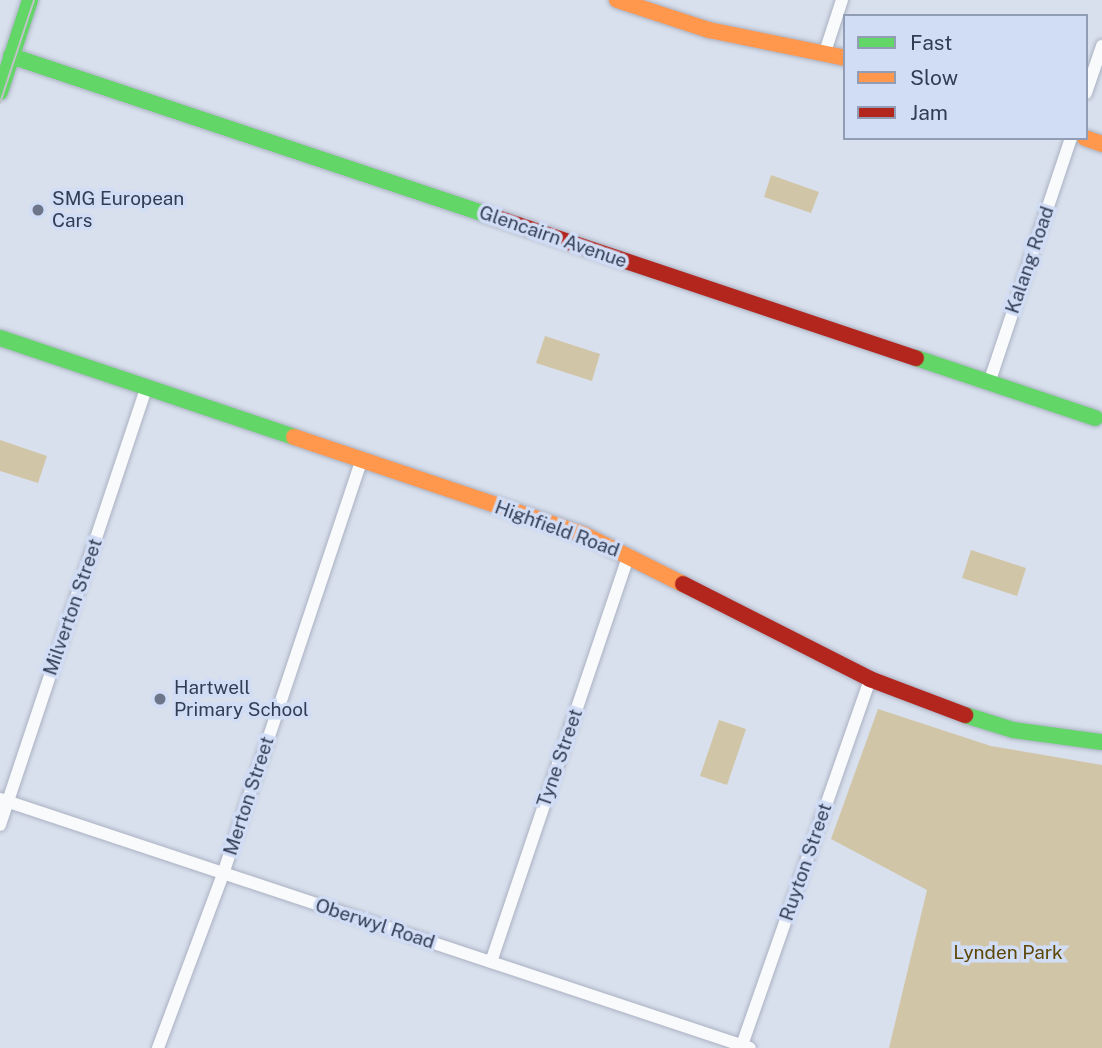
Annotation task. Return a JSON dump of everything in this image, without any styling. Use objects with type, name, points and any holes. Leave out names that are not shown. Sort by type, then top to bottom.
[{"type":"main road","points":[[0,92],[7,63],[30,0]]},
{"type":"main road","points":[[617,0],[709,30],[825,51],[843,57]]},
{"type":"main road","name":"Glencairn Avenue","points":[[7,63],[1095,418]]},
{"type":"main road","name":"Highfield Road","points":[[0,338],[583,534],[870,679],[1013,730],[1102,742]]},
{"type":"street","points":[[825,51],[842,0]]},
{"type":"street","points":[[1088,87],[1102,46]]},
{"type":"street","name":"Kalang Road","points":[[989,383],[1071,140]]},
{"type":"street","name":"Milverton Street","points":[[0,825],[4,801],[146,389]]},
{"type":"street","name":"Merton Street","points":[[158,1048],[223,874],[360,461]]},
{"type":"street","name":"Tyne Street","points":[[491,962],[629,555]]},
{"type":"street","name":"Ruyton Street","points":[[746,1047],[870,679]]},
{"type":"street","name":"Oberwyl Road","points":[[4,801],[746,1047]]},
{"type":"green space","points":[[771,175],[819,192],[811,213],[764,197]]},
{"type":"green space","points":[[545,336],[600,354],[592,381],[536,363]]},
{"type":"green space","points":[[0,440],[47,456],[38,483],[0,471]]},
{"type":"green space","points":[[971,550],[1026,568],[1017,596],[962,578]]},
{"type":"green space","name":"Lynden Park","points":[[878,709],[991,746],[1102,765],[1102,1048],[889,1048],[927,890],[831,839]]},
{"type":"green space","points":[[719,720],[746,729],[727,785],[700,776]]},
{"type":"tram line","points":[[0,103],[34,0]]},
{"type":"traffic: fast","points":[[0,92],[30,0]]},
{"type":"traffic: fast","points":[[11,56],[494,217]]},
{"type":"traffic: fast","points":[[0,338],[294,437]]},
{"type":"traffic: fast","points":[[916,358],[1095,418]]},
{"type":"traffic: fast","points":[[965,715],[1013,730],[1102,742]]},
{"type":"traffic: slow","points":[[617,0],[709,30],[843,58]]},
{"type":"traffic: slow","points":[[1088,139],[1102,144]]},
{"type":"traffic: slow","points":[[294,437],[583,534],[683,584]]},
{"type":"traffic: jam","points":[[494,217],[916,358]]},
{"type":"traffic: jam","points":[[683,584],[870,679],[965,715]]},
{"type":"place","name":"SMG European Cars","points":[[38,210]]},
{"type":"place","name":"Hartwell Primary School","points":[[160,699]]}]
